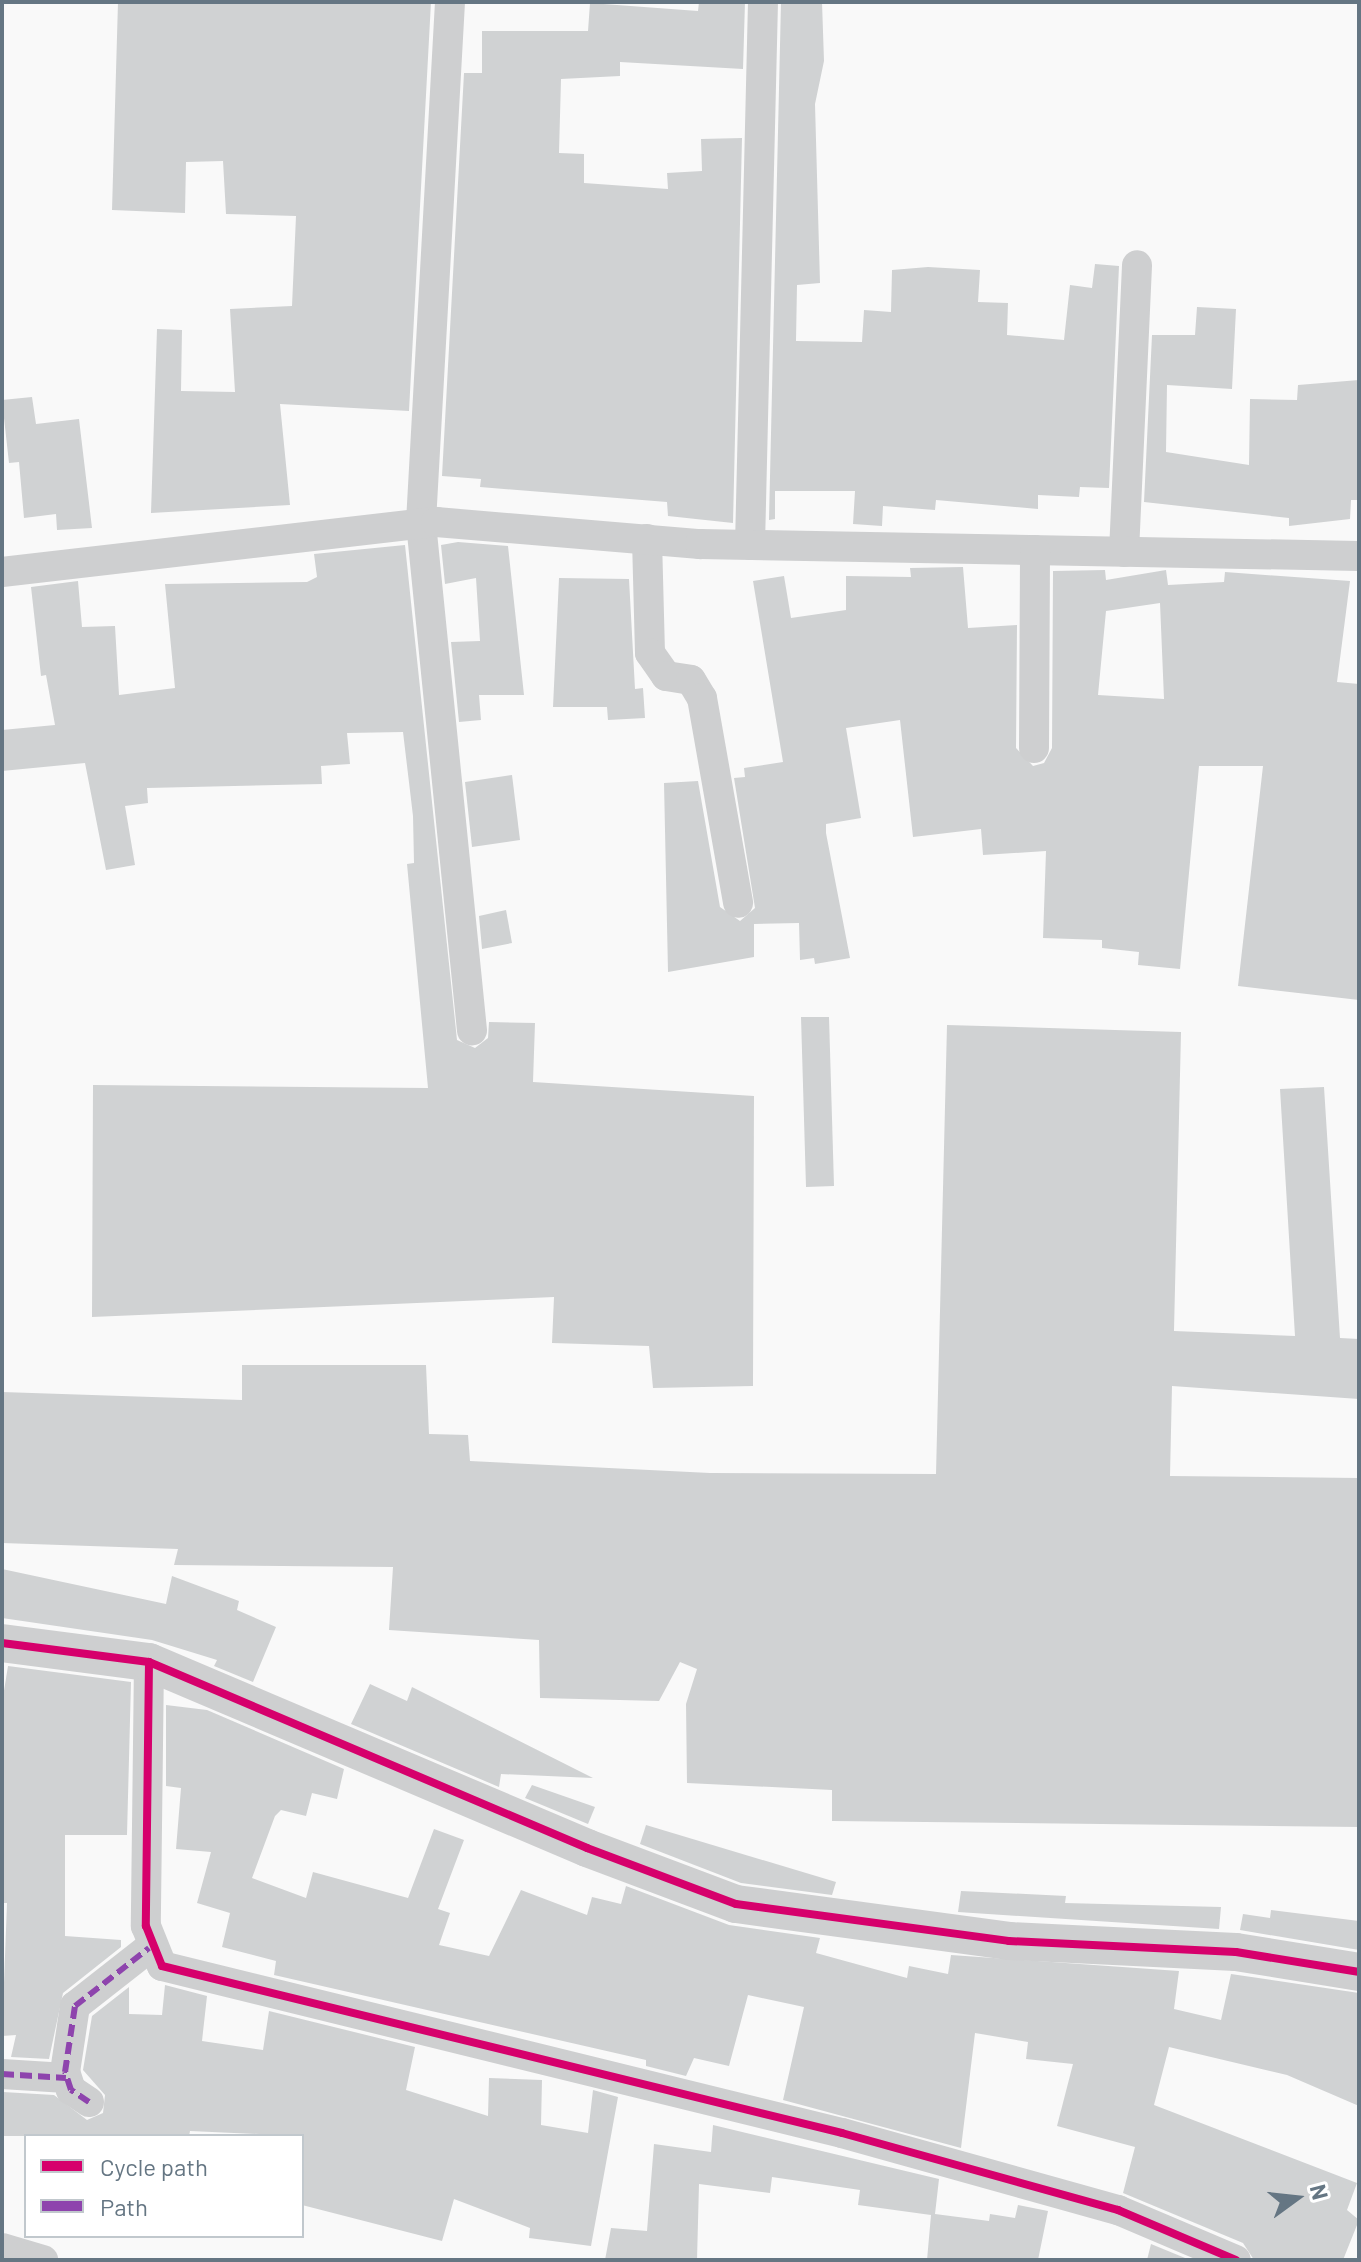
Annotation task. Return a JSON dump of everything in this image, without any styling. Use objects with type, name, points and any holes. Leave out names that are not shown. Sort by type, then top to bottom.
[{"type":"street","points":[[450,2],[421,523],[472,1030]]},
{"type":"street","points":[[750,545],[763,2]]},
{"type":"street","points":[[1124,552],[1137,265]]},
{"type":"street","points":[[2,572],[421,523],[750,545],[1359,556]]},
{"type":"street","points":[[647,539],[650,653],[666,676],[691,680],[702,698],[738,903]]},
{"type":"street","points":[[1034,748],[1035,550]]},
{"type":"street","points":[[2,1643],[149,1662],[587,1848],[736,1904],[1009,1941],[1236,1952],[1359,1972]]},
{"type":"street","points":[[149,1662],[149,1948],[162,1966],[177,1973],[842,2133],[1118,2210],[1236,2260]]},
{"type":"street","points":[[66,2078],[75,2006],[149,1948]]},
{"type":"street","points":[[2,2074],[66,2078],[89,2102]]},
{"type":"street","points":[[2,2248],[43,2260]]},
{"type":"building","points":[[118,2],[431,2],[409,411],[280,404],[290,505],[151,513],[157,329],[182,330],[181,391],[235,392],[230,309],[292,306],[296,216],[226,214],[223,161],[186,162],[185,213],[112,210]]},
{"type":"building","points":[[699,2],[745,2],[743,69],[620,62],[620,76],[561,79],[559,153],[584,154],[584,183],[668,189],[667,173],[702,171],[701,139],[742,138],[733,523],[668,516],[667,502],[480,487],[481,479],[442,476],[464,73],[482,73],[482,31],[588,31],[590,3],[698,11]]},
{"type":"building","points":[[781,2],[822,2],[824,61],[815,104],[820,283],[797,285],[796,341],[862,342],[864,310],[891,312],[892,270],[928,267],[980,270],[978,302],[1008,303],[1007,335],[1064,340],[1070,285],[1092,288],[1095,264],[1119,266],[1109,488],[1080,487],[1079,497],[1038,495],[1038,509],[936,500],[935,510],[883,506],[882,526],[853,524],[855,491],[775,491],[775,519],[769,520]]},
{"type":"building","points":[[1197,307],[1236,309],[1232,389],[1167,385],[1166,452],[1249,465],[1250,399],[1297,400],[1298,385],[1359,380],[1359,500],[1351,500],[1350,519],[1289,526],[1289,518],[1144,502],[1152,335],[1195,335]]},
{"type":"building","points":[[32,397],[36,424],[79,419],[92,528],[57,530],[56,514],[24,518],[19,462],[9,463],[2,400]]},
{"type":"building","points":[[458,542],[508,546],[524,695],[479,695],[481,720],[459,722],[451,642],[480,641],[476,578],[445,584],[441,545]]},
{"type":"building","points":[[405,545],[457,1040],[475,1048],[488,1038],[489,1022],[535,1023],[533,1082],[754,1096],[753,1386],[653,1388],[649,1346],[552,1343],[554,1297],[92,1317],[93,1085],[428,1088],[407,864],[414,863],[413,816],[403,732],[347,733],[350,764],[321,766],[322,784],[147,788],[148,803],[125,806],[135,865],[106,870],[85,763],[2,771],[2,730],[55,725],[46,675],[41,676],[31,587],[78,581],[82,627],[115,626],[119,695],[175,688],[165,584],[307,582],[317,577],[314,554]]},
{"type":"building","points":[[963,567],[968,628],[1017,625],[1016,748],[1033,766],[1044,763],[1052,748],[1053,571],[1105,570],[1106,580],[1166,570],[1168,585],[1224,582],[1225,572],[1350,581],[1337,682],[1359,684],[1359,1000],[1238,986],[1263,766],[1199,766],[1180,969],[1138,965],[1139,952],[1102,948],[1102,940],[1043,938],[1046,851],[983,855],[981,829],[913,837],[900,720],[846,728],[861,818],[826,824],[826,833],[850,958],[815,964],[814,958],[800,960],[799,923],[754,924],[754,957],[668,972],[664,783],[698,781],[720,907],[740,921],[755,908],[734,778],[745,777],[744,768],[783,762],[753,581],[784,576],[791,618],[846,610],[846,576],[911,577],[910,568]],"holes":[[[1160,603],[1164,699],[1098,695],[1106,611]]]},
{"type":"building","points":[[559,578],[629,579],[635,689],[643,688],[645,718],[608,720],[607,707],[553,707]]},
{"type":"building","points":[[512,775],[520,840],[472,847],[465,782]]},
{"type":"building","points":[[506,910],[512,943],[482,949],[479,916]]},
{"type":"building","points":[[801,1017],[829,1017],[834,1186],[806,1187]]},
{"type":"building","points":[[947,1025],[1181,1032],[1174,1331],[1295,1336],[1280,1089],[1324,1087],[1340,1338],[1359,1339],[1359,1399],[1172,1386],[1170,1476],[1359,1478],[1359,1827],[832,1821],[832,1790],[687,1783],[686,1704],[697,1669],[680,1662],[659,1701],[540,1698],[539,1640],[389,1630],[393,1567],[174,1565],[178,1549],[2,1543],[2,1392],[242,1400],[242,1365],[426,1365],[429,1434],[468,1435],[470,1461],[710,1473],[936,1474]]},
{"type":"building","points":[[2,1569],[166,1604],[172,1576],[239,1601],[237,1610],[276,1627],[253,1682],[214,1666],[217,1660],[152,1640],[2,1618]]},
{"type":"building","points":[[8,1666],[131,1682],[127,1835],[65,1835],[65,1936],[121,1940],[121,1947],[63,1993],[49,2059],[11,2057],[16,2035],[2,2036],[7,1903],[2,1903],[2,1703]]},
{"type":"building","points":[[370,1684],[407,1701],[412,1687],[593,1778],[501,1774],[499,1787],[351,1724]]},
{"type":"building","points":[[166,1705],[207,1710],[344,1769],[337,1799],[312,1793],[306,1816],[281,1810],[275,1816],[252,1878],[306,1898],[313,1872],[408,1898],[434,1829],[464,1840],[438,1909],[450,1913],[439,1945],[489,1956],[521,1890],[587,1915],[592,1897],[621,1904],[626,1886],[729,1925],[820,1938],[816,1953],[907,1978],[909,1966],[948,1974],[951,1955],[1179,1971],[1174,2009],[1221,2020],[1231,1974],[1359,1993],[1359,2106],[1287,2075],[1169,2047],[1154,2105],[1357,2183],[1347,2210],[1359,2220],[1343,2260],[1254,2260],[1243,2243],[1123,2193],[1135,2147],[1057,2126],[1073,2064],[1026,2059],[1028,2042],[975,2033],[961,2148],[783,2100],[804,2007],[748,1995],[729,2066],[694,2058],[686,2076],[646,2066],[646,2060],[274,1975],[276,1961],[222,1947],[230,1913],[197,1903],[211,1852],[176,1849],[181,1788],[166,1786]]},
{"type":"building","points":[[532,1785],[595,1807],[588,1824],[525,1798]]},
{"type":"building","points":[[646,1825],[836,1882],[832,1895],[741,1883],[640,1844]]},
{"type":"building","points":[[961,1891],[1066,1896],[1065,1903],[1221,1907],[1219,1929],[958,1912]]},
{"type":"building","points":[[1271,1910],[1359,1921],[1359,1950],[1240,1930],[1243,1914],[1270,1918]]},
{"type":"building","points":[[165,1985],[207,1996],[202,2041],[263,2050],[269,2011],[415,2047],[406,2090],[488,2116],[489,2078],[542,2080],[541,2125],[588,2133],[593,2090],[618,2097],[591,2246],[529,2238],[530,2228],[454,2199],[442,2241],[304,2206],[304,2134],[190,2131],[189,2134],[2,2136],[3,2092],[54,2095],[87,2120],[103,2113],[105,2095],[83,2070],[92,2016],[129,1987],[129,2014],[162,2015]]},
{"type":"building","points":[[713,2125],[939,2179],[935,2214],[989,2221],[990,2214],[1015,2218],[1018,2205],[1048,2211],[1038,2260],[927,2260],[931,2215],[858,2205],[860,2190],[772,2177],[770,2193],[699,2184],[697,2260],[605,2260],[611,2228],[647,2231],[654,2144],[711,2152]]},
{"type":"building","points":[[1151,2244],[1190,2260],[1147,2260]]},
{"type":"marked path","points":[[89,2102],[71,2090],[65,2072],[75,2006],[149,1948]]},
{"type":"marked path","points":[[2,2074],[66,2078]]},
{"type":"cycle path","points":[[2,1643],[149,1662],[587,1848],[736,1904],[1009,1941],[1236,1952],[1359,1972]]},
{"type":"cycle path","points":[[149,1662],[146,1926],[162,1966],[842,2133],[1118,2210],[1236,2260]]}]
